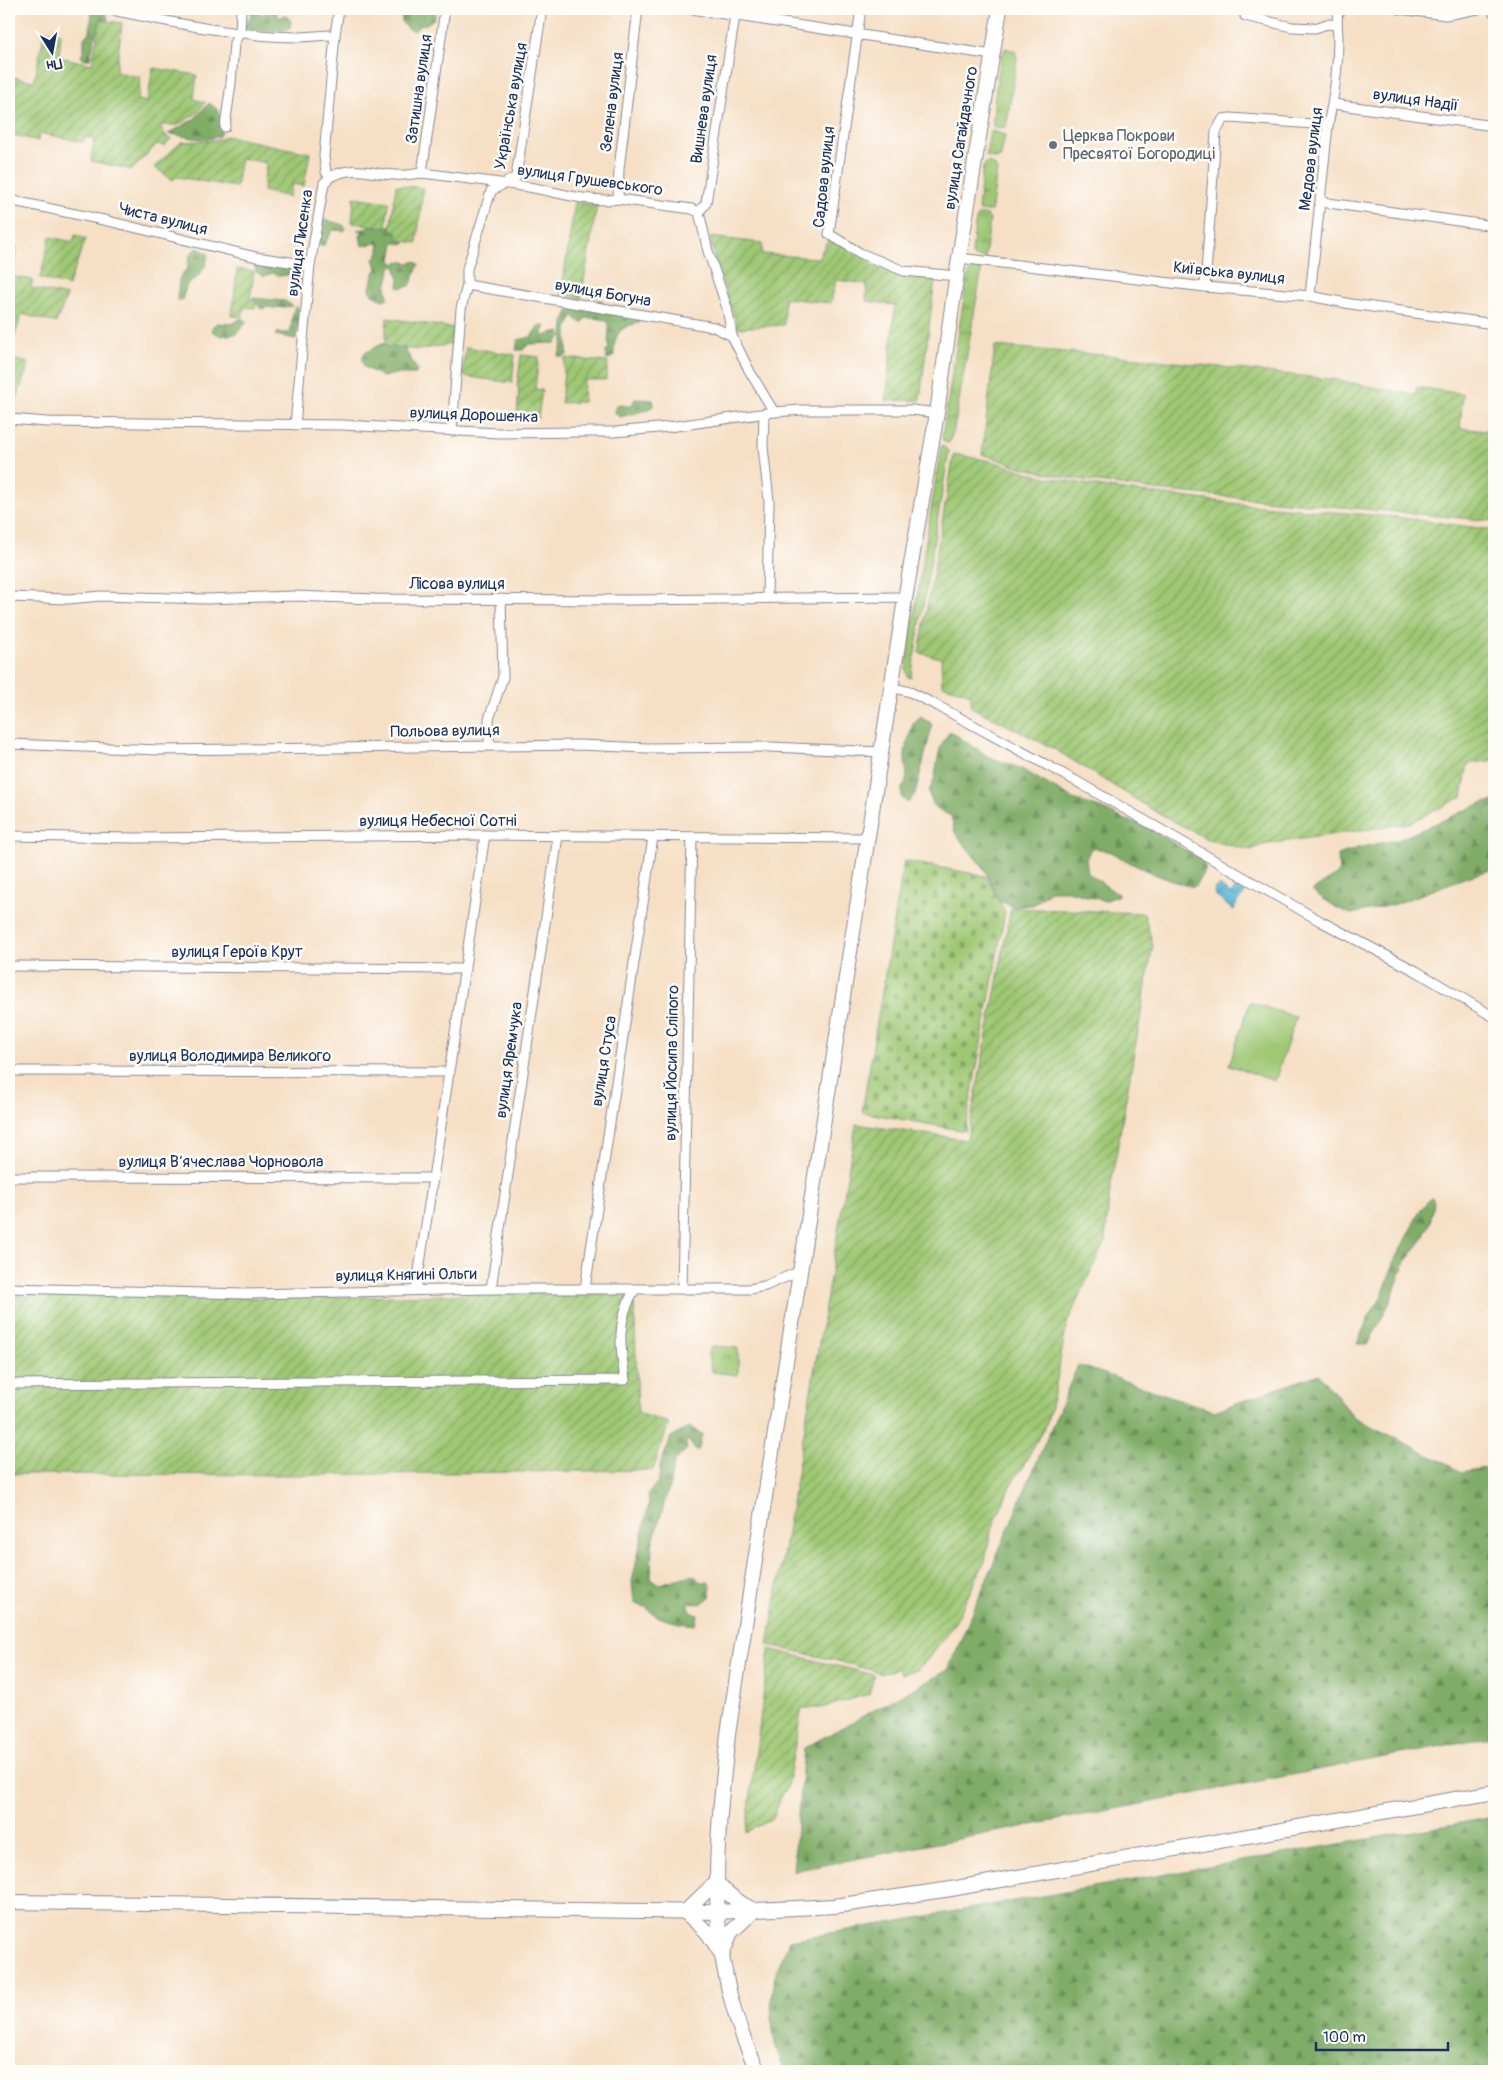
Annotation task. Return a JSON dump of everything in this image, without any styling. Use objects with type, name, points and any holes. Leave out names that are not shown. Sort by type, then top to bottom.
[{"type":"main road","name":"вулиця Сагайдачного","points":[[758,2071],[733,2010],[722,1955],[718,1912],[716,1840],[728,1734],[905,598],[937,413],[959,258],[1000,9]]},
{"type":"main road","points":[[9,1902],[685,1912],[835,1906],[951,1889],[1494,1792]]},
{"type":"main road","points":[[685,1912],[716,1882],[725,1892],[755,1910]]},
{"type":"main road","points":[[722,1955],[732,1932],[755,1910]]},
{"type":"main road","points":[[685,1912],[707,1932],[722,1955]]},
{"type":"street","points":[[107,9],[188,25],[240,32],[296,37],[335,35]]},
{"type":"street","points":[[225,127],[234,43],[240,32],[241,9]]},
{"type":"street","name":"вулиця Лисенка","points":[[295,425],[310,265],[324,183],[330,177],[326,172],[324,156],[339,9]]},
{"type":"street","name":"Затишна вулиця","points":[[422,173],[445,9]]},
{"type":"street","name":"Українська вулиця","points":[[452,431],[461,309],[467,285],[467,270],[492,191],[516,177],[542,9]]},
{"type":"street","name":"Зелена вулиця","points":[[618,199],[619,169],[638,9]]},
{"type":"street","points":[[691,9],[735,12],[993,55]]},
{"type":"street","name":"Садова вулиця","points":[[860,9],[829,234],[860,253],[904,271],[957,274]]},
{"type":"street","points":[[1245,16],[1292,26],[1315,28],[1327,24],[1336,25],[1338,13],[1344,9]]},
{"type":"street","points":[[1399,9],[1446,15],[1478,9]]},
{"type":"street","points":[[1492,9],[1494,13]]},
{"type":"street","name":"Вишнева вулиця","points":[[699,212],[706,203],[735,12]]},
{"type":"street","name":"Медова вулиця","points":[[1310,296],[1328,125],[1333,104],[1338,39],[1336,25]]},
{"type":"street","name":"вулиця Надії","points":[[1333,104],[1494,126]]},
{"type":"street","points":[[1205,287],[1216,132],[1223,119],[1328,125]]},
{"type":"street","name":"вулиця Грушевського","points":[[330,177],[349,169],[411,176],[422,173],[505,183],[587,198],[618,199],[692,209],[699,212]]},
{"type":"street","name":"Чиста вулиця","points":[[9,200],[108,221],[256,257],[310,265]]},
{"type":"street","points":[[1321,202],[1494,226]]},
{"type":"street","points":[[699,212],[708,251],[727,308],[732,336],[769,413],[763,447],[769,501],[768,598]]},
{"type":"street","name":"Київська вулиця","points":[[959,258],[1205,287],[1310,296],[1351,304],[1494,324]]},
{"type":"street","name":"вулиця Богуна","points":[[467,285],[714,327],[732,336]]},
{"type":"street","name":"вулиця Дорошенка","points":[[9,419],[47,422],[402,427],[498,433],[614,432],[769,413],[912,410],[937,413]]},
{"type":"street","name":"Лісова вулиця","points":[[9,597],[68,599],[101,596],[207,599],[294,596],[375,599],[905,598]]},
{"type":"street","points":[[489,745],[489,719],[503,677],[501,599]]},
{"type":"street","points":[[891,687],[910,692],[938,706],[1076,781],[1322,922],[1416,972],[1494,1017]]},
{"type":"street","name":"Польова вулиця","points":[[9,744],[159,750],[580,745],[647,748],[771,747],[881,752]]},
{"type":"street","points":[[416,1290],[484,835]]},
{"type":"street","name":"вулиця Небесної Сотні","points":[[9,836],[136,838],[484,835],[868,838]]},
{"type":"street","name":"вулиця Яремчука","points":[[491,1289],[558,836]]},
{"type":"street","name":"вулиця Стуса","points":[[585,1289],[653,837]]},
{"type":"street","name":"вулиця Йосипа Сліпого","points":[[682,1289],[692,837]]},
{"type":"street","name":"вулиця Героїв Крут","points":[[9,966],[465,969]]},
{"type":"street","name":"вулиця Володимира Великого","points":[[9,1071],[450,1072]]},
{"type":"street","name":"вулиця Вʼячеслава Чорновола","points":[[9,1177],[433,1178]]},
{"type":"street","name":"вулиця Княгині Ольги","points":[[9,1288],[244,1294],[491,1289],[749,1289],[766,1286],[800,1271]]},
{"type":"street","points":[[9,1384],[625,1380],[621,1352],[621,1325],[625,1305],[635,1290]]},
{"type":"green space","points":[[97,9],[107,14],[108,20],[96,32],[90,59],[83,59],[81,56],[84,50],[84,38],[90,31],[92,11]]},
{"type":"green space","points":[[250,9],[257,9],[262,15],[271,10],[276,12],[278,18],[285,15],[291,21],[290,28],[282,31],[248,30],[244,27],[251,16]]},
{"type":"green space","points":[[384,9],[438,9],[435,18],[427,24],[419,25],[415,31],[402,23],[401,13]]},
{"type":"green space","points":[[100,20],[122,23],[116,72],[140,77],[138,100],[147,102],[153,68],[197,75],[194,99],[205,102],[198,112],[178,125],[160,125],[166,136],[171,139],[164,146],[157,144],[132,170],[91,161],[94,139],[85,137],[83,142],[39,133],[38,141],[9,134],[9,76],[34,81],[45,30],[61,34],[59,57],[92,64]]},
{"type":"green space","points":[[1005,48],[1015,51],[1017,58],[1007,123],[1005,127],[994,128],[993,113],[996,88]]},
{"type":"green space","points":[[209,103],[219,113],[219,128],[222,131],[219,136],[200,139],[168,134],[194,119]]},
{"type":"green space","points":[[992,131],[1005,135],[1001,156],[997,159],[986,156]]},
{"type":"green space","points":[[226,136],[310,153],[304,186],[292,184],[289,197],[263,191],[266,163],[241,158],[236,187],[177,177],[173,180],[154,167],[181,142],[218,140]]},
{"type":"green space","points":[[987,162],[994,165],[997,170],[992,207],[991,211],[979,211],[983,167]]},
{"type":"green space","points":[[396,185],[423,188],[417,243],[397,240],[398,232],[390,230]]},
{"type":"green space","points":[[354,197],[389,202],[386,227],[352,223]]},
{"type":"green space","points":[[575,202],[597,205],[581,298],[561,294]]},
{"type":"green space","points":[[978,215],[987,215],[990,220],[985,258],[974,257],[972,254],[975,224]]},
{"type":"green space","points":[[327,220],[343,225],[346,229],[344,231],[333,230],[324,245],[320,246],[318,240],[321,221]]},
{"type":"green space","points":[[396,224],[396,233],[402,236],[405,244],[394,243],[391,260],[395,264],[398,261],[410,263],[416,261],[419,264],[410,286],[399,288],[395,265],[391,267],[386,287],[388,298],[383,300],[372,295],[370,289],[373,275],[377,268],[374,259],[379,252],[379,245],[376,243],[362,246],[360,236],[363,231],[357,230],[365,229],[370,225],[384,227]]},
{"type":"green space","points":[[75,235],[86,239],[68,286],[40,278],[50,237],[73,242]]},
{"type":"green space","points":[[710,237],[762,243],[762,254],[818,258],[829,238],[871,261],[870,265],[899,274],[935,279],[920,400],[886,401],[895,305],[866,301],[867,284],[836,280],[831,303],[784,298],[784,325],[738,328],[716,264]]},
{"type":"green space","points":[[9,247],[17,248],[12,276],[33,280],[31,288],[67,296],[56,323],[22,314],[10,350]]},
{"type":"green space","points":[[198,248],[208,254],[206,263],[199,276],[187,284],[182,300],[178,301],[180,278],[188,269],[191,254]]},
{"type":"green space","points":[[263,264],[302,268],[306,272],[303,286],[296,281],[297,275],[295,274],[279,276],[274,273],[264,276],[256,272],[255,267]]},
{"type":"green space","points":[[971,266],[982,268],[954,429],[949,443],[944,442],[942,438],[966,285]]},
{"type":"green space","points":[[237,269],[254,271],[250,299],[256,301],[255,308],[245,307],[242,317],[232,316]]},
{"type":"green space","points":[[252,298],[285,301],[293,306],[261,309]]},
{"type":"green space","points":[[296,306],[300,311],[296,338],[275,335],[277,333],[290,333],[293,312]]},
{"type":"green space","points":[[570,309],[610,312],[640,319],[639,323],[626,327],[619,333],[616,337],[614,356],[607,360],[606,352],[609,347],[608,322],[590,318],[584,319],[583,323],[581,323],[573,316],[567,329],[567,355],[562,357],[558,356],[561,351],[565,319]]},
{"type":"green space","points":[[242,318],[247,322],[236,334],[221,336],[212,331],[212,327],[217,323],[231,324]]},
{"type":"green space","points":[[387,318],[454,328],[452,344],[418,350],[385,346]]},
{"type":"green space","points":[[539,325],[545,326],[542,333],[543,337],[554,332],[560,332],[561,336],[556,343],[529,344],[523,350],[516,350],[518,340],[531,337]]},
{"type":"green space","points":[[387,343],[405,349],[417,370],[416,374],[395,374],[383,377],[364,367],[362,359],[365,352]]},
{"type":"green space","points":[[995,346],[1139,358],[1337,380],[1415,395],[1417,387],[1463,394],[1460,428],[1486,431],[1492,404],[1494,404],[1494,521],[1155,490],[1063,477],[1020,467],[982,454]]},
{"type":"green space","points":[[466,347],[515,355],[512,383],[462,376]]},
{"type":"green space","points":[[521,355],[539,357],[535,389],[542,390],[538,418],[517,416],[519,388],[517,387]]},
{"type":"green space","points":[[9,358],[29,363],[15,404],[10,404],[9,401]]},
{"type":"green space","points":[[565,358],[608,362],[606,380],[584,380],[583,402],[561,403]]},
{"type":"green space","points":[[635,399],[653,400],[654,405],[648,410],[620,417],[614,412],[616,405],[629,406]]},
{"type":"green space","points":[[941,446],[949,451],[911,678],[908,677],[906,669]]},
{"type":"green space","points":[[954,454],[991,461],[1040,476],[1108,488],[1248,505],[1396,517],[1494,530],[1494,760],[1468,764],[1462,797],[1409,823],[1262,845],[1251,850],[1211,841],[1156,812],[1056,750],[971,707],[971,694],[942,685],[941,658],[919,653]]},
{"type":"green space","points":[[921,716],[931,723],[932,727],[915,794],[908,803],[902,798],[902,788],[907,775],[905,751],[913,723]]},
{"type":"green space","points":[[950,731],[989,757],[1020,768],[1073,799],[1103,809],[1126,820],[1143,824],[1200,857],[1206,869],[1194,887],[1143,869],[1107,851],[1091,848],[1086,859],[1088,873],[1119,895],[1105,901],[1068,891],[1051,891],[1033,905],[1014,907],[999,901],[985,870],[955,833],[951,816],[935,808],[928,792],[935,776],[940,749]]},
{"type":"green space","points":[[1494,801],[1494,868],[1491,870],[1396,904],[1351,914],[1337,908],[1312,891],[1339,873],[1338,855],[1361,847],[1400,839],[1482,803]]},
{"type":"green space","points":[[904,861],[986,876],[1005,912],[965,1131],[862,1112]]},
{"type":"green space","points":[[1011,908],[1144,913],[1153,945],[1110,1190],[1105,1241],[1067,1323],[1055,1390],[1047,1422],[1011,1484],[991,1532],[985,1561],[956,1621],[928,1659],[917,1670],[901,1674],[898,1667],[890,1672],[881,1673],[768,1645],[856,1124],[967,1140]]},
{"type":"green space","points":[[1250,1002],[1296,1017],[1275,1081],[1229,1065]]},
{"type":"green space","points":[[1432,1197],[1434,1202],[1430,1223],[1422,1240],[1405,1262],[1390,1302],[1368,1345],[1357,1343],[1369,1316],[1382,1296],[1396,1257],[1421,1209]]},
{"type":"green space","points":[[626,1291],[634,1296],[638,1413],[669,1423],[653,1470],[315,1475],[9,1474],[9,1296],[301,1298]]},
{"type":"green space","points":[[714,1346],[738,1348],[738,1375],[712,1372],[708,1356],[709,1348]]},
{"type":"green space","points":[[1078,1365],[1214,1411],[1319,1374],[1354,1417],[1462,1472],[1494,1466],[1494,1736],[793,1871],[804,1748],[948,1670]]},
{"type":"green space","points":[[690,1427],[702,1434],[699,1449],[696,1451],[687,1439],[687,1449],[674,1462],[670,1484],[652,1545],[651,1579],[659,1584],[691,1575],[695,1576],[700,1582],[708,1582],[711,1586],[710,1597],[701,1604],[690,1602],[688,1606],[690,1611],[698,1615],[695,1625],[662,1618],[655,1615],[645,1606],[634,1603],[632,1582],[649,1503],[648,1494],[659,1480],[660,1466],[671,1437]]},
{"type":"green space","points":[[769,1649],[874,1675],[869,1694],[821,1708],[802,1708],[787,1788],[780,1799],[773,1819],[746,1832]]},
{"type":"green space","points":[[1494,1817],[1494,2071],[786,2071],[777,2049],[771,2009],[773,1983],[790,1940]]},
{"type":"water","points":[[1220,885],[1230,894],[1238,886],[1243,886],[1244,895],[1237,902],[1234,910],[1214,894],[1215,888]]},
{"type":"place","name":"Церква Покрови Пресвятої Богородиці","points":[[1053,145]]}]
